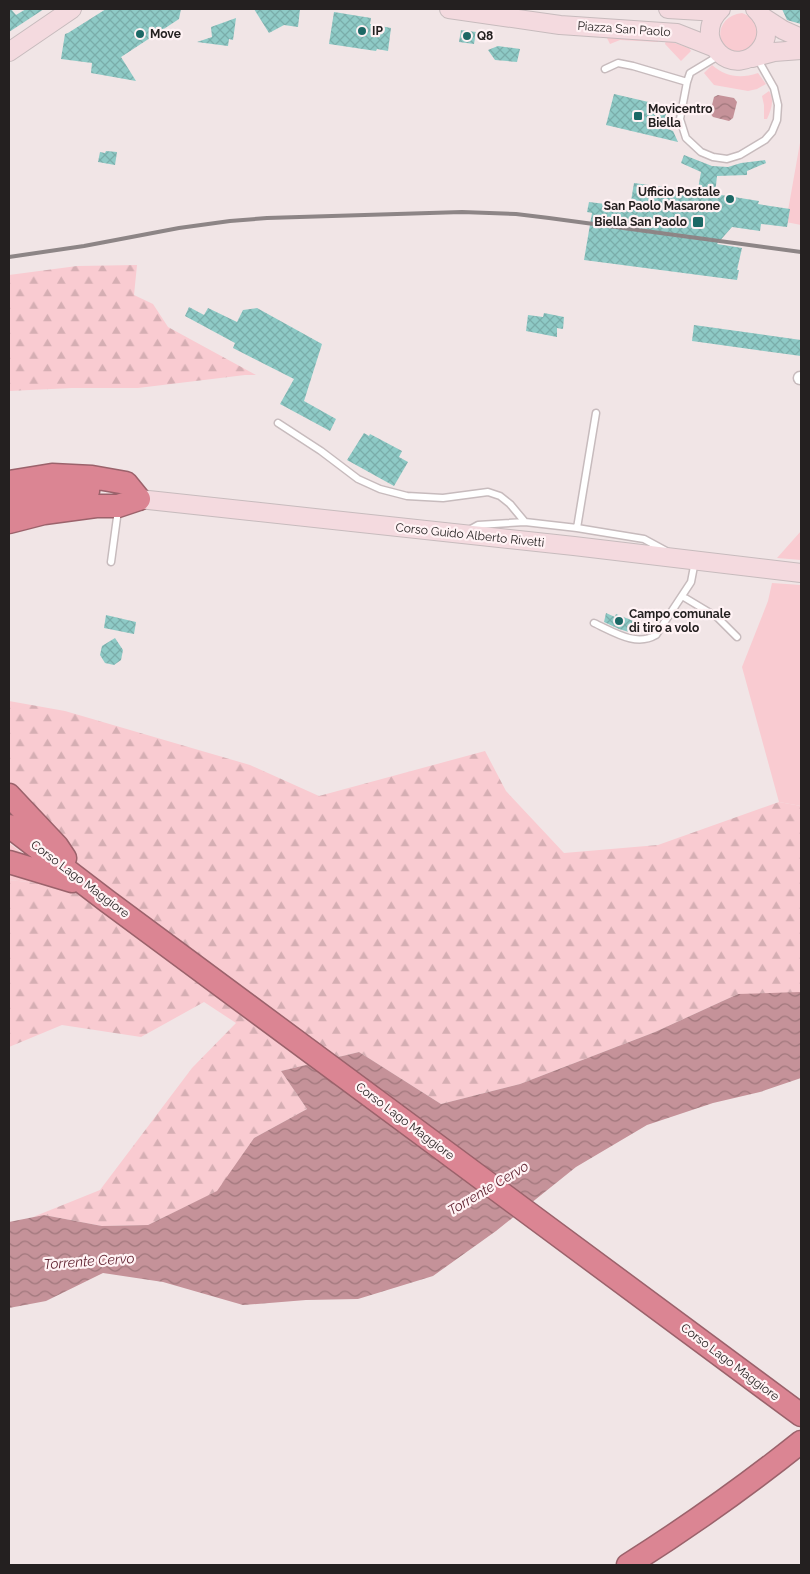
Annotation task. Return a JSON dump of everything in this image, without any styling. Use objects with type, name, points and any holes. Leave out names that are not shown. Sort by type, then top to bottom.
[{"type":"highway","points":[[9,482],[52,475],[92,477],[126,483],[129,502]]},
{"type":"highway","points":[[9,500],[44,492],[80,489],[129,502]]},
{"type":"highway","points":[[9,522],[53,512],[129,502]]},
{"type":"highway","points":[[9,795],[57,846],[93,889]]},
{"type":"highway","name":"Corso Lago Maggiore","points":[[9,826],[801,1415]]},
{"type":"highway","points":[[9,862],[43,871],[93,889]]},
{"type":"highway","points":[[628,1565],[766,1470],[801,1442]]},
{"type":"highway","points":[[652,1565],[801,1459]]},
{"type":"main road","points":[[9,52],[72,9]]},
{"type":"main road","name":"Piazza San Paolo","points":[[449,9],[560,25],[677,33],[718,51],[729,59],[738,60],[752,57]]},
{"type":"main road","name":"Piazza San Paolo","points":[[668,9],[701,11],[717,9]]},
{"type":"main road","points":[[718,51],[711,41],[710,26],[712,19],[721,9]]},
{"type":"main road","points":[[758,11],[783,30],[801,38]]},
{"type":"main road","points":[[752,57],[761,49],[767,33],[766,25],[758,11]]},
{"type":"main road","points":[[752,57],[774,52],[801,50]]},
{"type":"main road","name":"Corso Guido Alberto Rivetti","points":[[129,502],[462,534],[801,573]]},
{"type":"lane","points":[[718,51],[690,73],[680,119],[686,138],[702,152],[713,157],[727,159],[740,156],[765,140],[772,132],[777,120],[778,105],[774,88],[752,57]]},
{"type":"lane","points":[[605,69],[618,63],[687,82]]},
{"type":"lane","points":[[577,528],[596,413]]},
{"type":"lane","points":[[278,424],[321,451],[358,479],[380,490],[407,496],[443,498],[488,492],[505,500],[525,522]]},
{"type":"lane","points":[[111,562],[129,502]]},
{"type":"lane","points":[[462,534],[478,525],[525,522],[577,528],[644,538],[690,561],[691,582],[656,635],[647,640],[630,639],[594,624]]},
{"type":"lane","points":[[682,596],[717,617],[737,637]]},
{"type":"green space","points":[[742,13],[754,18],[760,36],[748,51],[738,52],[729,50],[721,40],[722,26],[733,15]]},
{"type":"green space","points":[[606,36],[658,39],[658,42],[620,40],[610,44]]},
{"type":"green space","points":[[666,40],[689,48],[691,51],[681,61],[665,44]]},
{"type":"green space","points":[[712,65],[734,76],[758,73],[766,84],[748,91],[714,85],[704,73]]},
{"type":"green space","points":[[769,91],[772,105],[767,119],[764,119],[762,96]]},
{"type":"green space","points":[[801,137],[801,225],[786,222]]},
{"type":"green space","points":[[137,265],[134,295],[153,304],[168,327],[256,375],[138,388],[72,388],[9,391],[9,275],[77,266]]},
{"type":"green space","points":[[801,531],[801,560],[777,558]]},
{"type":"green space","points":[[772,583],[801,585],[801,806],[779,802],[742,667],[768,601]]},
{"type":"green space","points":[[9,701],[65,711],[250,765],[319,796],[485,751],[506,791],[564,853],[658,845],[779,802],[801,806],[801,994],[738,994],[655,1032],[520,1084],[441,1104],[359,1052],[281,1071],[307,1109],[254,1138],[218,1191],[148,1225],[102,1226],[44,1215],[33,1217],[100,1190],[192,1068],[236,1023],[204,1002],[141,1037],[62,1025],[9,1047],[9,880],[65,886],[9,806]]},
{"type":"green space","points":[[9,843],[66,886],[9,880]]},
{"type":"water","points":[[718,95],[734,98],[737,102],[733,118],[729,121],[713,117],[710,113],[714,97]]},
{"type":"water","name":"Torrente Cervo","points":[[801,992],[801,1078],[760,1092],[713,1103],[647,1125],[576,1167],[496,1231],[433,1276],[358,1299],[306,1300],[243,1305],[163,1282],[103,1273],[46,1301],[9,1308],[9,1222],[44,1215],[102,1226],[148,1225],[217,1191],[254,1138],[307,1109],[281,1071],[359,1052],[441,1104],[520,1084],[655,1032],[738,994]]},
{"type":"building","points":[[9,9],[16,15],[26,9],[44,9],[9,32]]},
{"type":"building","points":[[106,9],[181,9],[179,19],[121,57],[136,81],[91,73],[92,63],[61,59],[65,34]]},
{"type":"building","points":[[254,9],[300,9],[298,27],[284,25],[269,33]]},
{"type":"building","points":[[782,9],[801,9],[801,24],[787,20]]},
{"type":"building","points":[[334,12],[371,18],[370,24],[391,28],[388,51],[329,44]]},
{"type":"building","points":[[236,18],[233,40],[229,39],[228,46],[197,42],[212,37],[211,27]]},
{"type":"building","points":[[461,30],[476,32],[474,44],[459,42]]},
{"type":"building","points":[[498,46],[520,49],[517,62],[495,60],[488,50]]},
{"type":"building","name":"Movicentro Biella","points":[[614,94],[670,107],[665,128],[673,131],[678,142],[606,125]]},
{"type":"building","points":[[106,151],[117,152],[115,165],[98,162],[100,152],[105,153]]},
{"type":"building","points":[[684,155],[712,166],[728,167],[741,163],[765,160],[766,163],[747,171],[747,175],[717,176],[715,194],[759,201],[758,204],[790,209],[787,227],[761,224],[760,231],[732,227],[717,244],[742,248],[737,270],[739,270],[737,280],[584,260],[592,213],[587,212],[589,202],[630,207],[634,183],[692,191],[693,188],[698,189],[701,172],[681,163]]},
{"type":"building","points":[[189,307],[204,315],[208,308],[237,322],[243,310],[257,308],[322,344],[304,401],[336,419],[330,431],[280,404],[294,379],[233,348],[235,343],[185,316]]},
{"type":"building","points":[[544,313],[564,317],[563,329],[557,328],[557,337],[526,331],[528,315],[543,317]]},
{"type":"building","points":[[694,325],[801,340],[801,356],[692,341]]},
{"type":"building","points":[[364,433],[369,436],[370,434],[402,451],[399,457],[408,462],[394,486],[347,460]]},
{"type":"building","name":"Campo comunale di tiro a volo","points":[[606,613],[615,617],[616,614],[636,622],[632,633],[604,622]]},
{"type":"building","points":[[106,615],[136,622],[134,634],[104,628]]},
{"type":"building","points":[[115,638],[123,650],[121,660],[114,665],[105,663],[100,655],[102,646]]},
{"type":"railway","points":[[9,257],[230,221],[267,218],[462,212],[516,214],[801,252]]},
{"type":"place","name":"IP","points":[[362,31]]},
{"type":"place","name":"Move","points":[[140,34]]},
{"type":"place","name":"Q8","points":[[467,36]]},
{"type":"place","name":"Movicentro Biella","points":[[638,116]]},
{"type":"place","name":"Ufficio Postale San Paolo Masarone","points":[[730,199]]},
{"type":"place","name":"Biella San Paolo","points":[[698,222]]},
{"type":"place","name":"Campo comunale di tiro a volo","points":[[619,621]]}]
